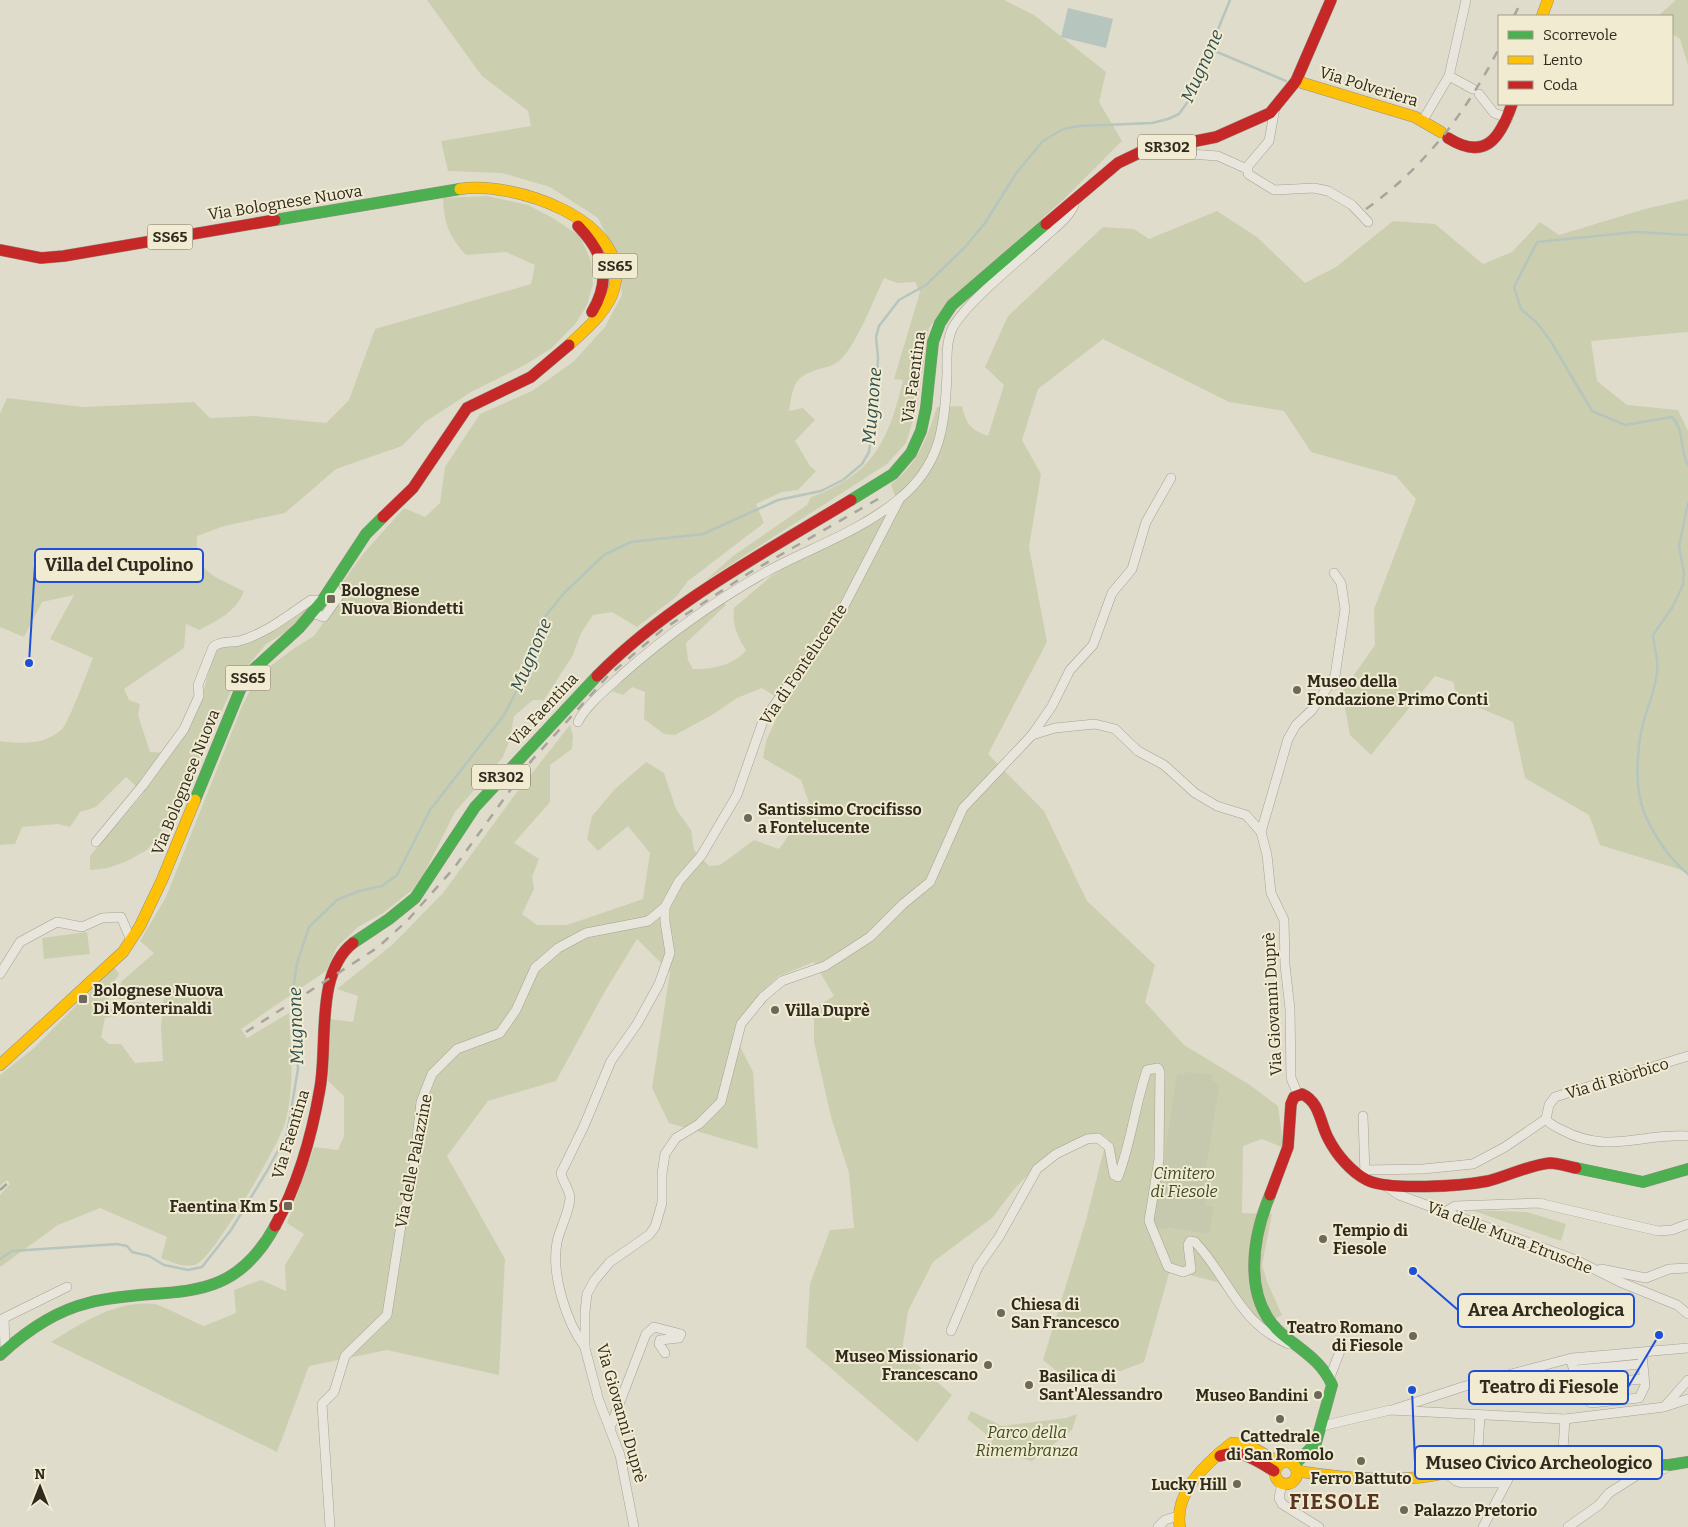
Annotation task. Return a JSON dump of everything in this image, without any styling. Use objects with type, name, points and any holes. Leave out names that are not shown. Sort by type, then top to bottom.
[{"type":"main road","name":"Via Faentina","points":[[3,1352],[30,1331],[79,1306],[97,1301],[189,1292],[216,1286],[229,1280],[254,1258],[268,1238],[282,1211],[312,1125],[321,1084],[330,988],[339,956],[353,943],[398,913],[417,895],[456,832],[485,794],[578,695],[628,647],[682,605],[893,474],[904,464],[912,453],[924,426],[934,335],[947,310],[1072,200],[1124,159],[1141,152],[1227,133],[1266,116],[1275,108],[1296,81],[1331,0]]},
{"type":"main road","points":[[1542,15],[1548,0]]},
{"type":"main road","name":"Via Polveriera","points":[[1296,81],[1423,120]]},
{"type":"main road","points":[[1423,120],[1462,146],[1483,146],[1496,139],[1508,118],[1512,105]]},
{"type":"main road","name":"Via Bolognese Nuova","points":[[0,250],[41,258],[64,256],[465,188],[495,189],[523,194],[546,202],[590,236],[598,249],[605,275],[600,300],[566,346],[532,376],[483,398],[467,408],[413,488],[366,534],[322,601],[254,669],[240,690],[162,880],[131,940],[122,952],[0,1065]]},
{"type":"main road","points":[[1298,1095],[1309,1097],[1316,1104],[1335,1151],[1348,1166],[1386,1186],[1486,1181],[1536,1166],[1559,1164],[1643,1182],[1688,1169]]},
{"type":"main road","name":"Via Giovanni Duprè","points":[[1298,1095],[1291,1104],[1287,1151],[1261,1220],[1255,1271],[1256,1289],[1266,1316],[1296,1346],[1324,1369],[1330,1377]]},
{"type":"main road","points":[[1277,1467],[1276,1478],[1282,1483],[1291,1482],[1296,1478],[1295,1468],[1316,1444],[1332,1388],[1330,1377]]},
{"type":"main road","points":[[1179,1522],[1183,1499],[1214,1460],[1226,1453],[1248,1444],[1277,1467]]},
{"type":"main road","points":[[1277,1467],[1288,1462],[1295,1468],[1369,1480],[1424,1477],[1477,1466],[1516,1464],[1669,1465],[1688,1462]]},
{"type":"street","name":"Via Polveriera","points":[[1423,120],[1449,76],[1466,0]]},
{"type":"street","points":[[1449,76],[1476,92],[1494,113],[1508,118]]},
{"type":"street","points":[[1247,169],[1269,141],[1275,108]]},
{"type":"street","points":[[1170,146],[1189,154],[1218,156],[1247,169],[1248,174],[1274,190],[1314,188],[1328,191],[1352,205],[1368,222]]},
{"type":"street","name":"Via Faentina","points":[[578,722],[612,684],[682,625],[768,572],[850,530],[899,500],[920,480],[936,452],[946,403],[947,348],[956,322],[972,304],[1057,226],[1073,208],[1072,200]]},
{"type":"street","points":[[1032,735],[1052,706],[1070,670],[1093,645],[1112,593],[1132,569],[1146,522],[1171,478]]},
{"type":"street","name":"Via di Fontelucente","points":[[665,907],[679,882],[701,856],[737,794],[763,721],[841,612],[899,500]]},
{"type":"street","points":[[1261,832],[1288,739],[1296,725],[1312,710],[1335,676],[1345,609],[1341,583],[1334,573]]},
{"type":"street","points":[[312,613],[324,617],[340,596],[333,585]]},
{"type":"street","points":[[96,842],[143,785],[184,729],[198,696],[198,686],[213,646],[217,643],[238,641],[253,636],[280,623],[311,600],[322,601]]},
{"type":"street","name":"Via Giovanni Duprè","points":[[634,1527],[620,1455],[600,1401],[585,1348],[587,1294],[594,1281],[610,1262],[649,1235],[655,1227],[662,1203],[663,1162],[669,1147],[676,1138],[711,1114],[720,1102],[741,1024],[763,998],[782,981],[826,966],[870,937],[930,882],[963,808],[1032,735],[1055,728],[1095,724],[1115,729],[1138,751],[1164,766],[1195,793],[1217,806],[1246,815],[1261,832],[1267,854],[1271,893],[1284,920],[1285,965],[1290,1009],[1291,1078],[1298,1095]]},
{"type":"street","points":[[585,1348],[575,1334],[556,1276],[554,1256],[570,1197],[561,1173],[584,1126],[611,1062],[637,1024],[659,984],[670,953],[665,922],[665,907]]},
{"type":"street","name":"Via delle Palazzine","points":[[330,1527],[322,1404],[334,1392],[345,1356],[387,1314],[401,1225],[412,1183],[422,1102],[432,1074],[457,1049],[500,1033],[516,1010],[535,968],[558,948],[586,933],[648,921],[665,907]]},
{"type":"street","points":[[0,974],[14,947],[57,922],[82,927],[102,918],[121,917],[131,940]]},
{"type":"street","name":"Via di Riòrbico","points":[[1546,1119],[1545,1116],[1549,1105],[1555,1097],[1688,1056]]},
{"type":"street","points":[[951,1331],[978,1267],[999,1237],[1037,1169],[1056,1154],[1087,1138],[1098,1138],[1109,1147],[1114,1175],[1118,1178],[1126,1152],[1137,1099],[1147,1070],[1158,1068],[1159,1159],[1149,1221],[1168,1267],[1183,1272],[1191,1269],[1188,1245],[1190,1241],[1195,1242],[1216,1266],[1235,1299],[1254,1323],[1267,1333],[1296,1346]]},
{"type":"street","points":[[1363,1116],[1365,1174],[1473,1164],[1505,1147],[1546,1119],[1577,1138],[1591,1141],[1624,1143],[1673,1135],[1688,1136]]},
{"type":"street","name":"Via delle Mura Etrusche","points":[[1386,1186],[1400,1195],[1591,1267],[1620,1282],[1677,1305],[1688,1314]]},
{"type":"street","points":[[1445,1212],[1455,1206],[1532,1202],[1658,1231],[1672,1230],[1688,1224]]},
{"type":"street","points":[[1591,1267],[1646,1278],[1669,1269],[1688,1268]]},
{"type":"street","name":"Via Faentina","points":[[3,1352],[4,1318],[67,1287]]},
{"type":"street","points":[[610,1428],[646,1334],[654,1327],[681,1334],[679,1338],[660,1340],[659,1344],[665,1353]]},
{"type":"street","points":[[1330,1377],[1342,1346]]},
{"type":"street","points":[[1322,1426],[1390,1410],[1462,1387],[1571,1360],[1688,1348]]},
{"type":"street","points":[[1571,1360],[1583,1385],[1594,1397],[1637,1393],[1642,1387],[1640,1352]]},
{"type":"street","points":[[1642,1354],[1645,1386],[1639,1398],[1591,1402],[1580,1390],[1571,1360],[1642,1354]]},
{"type":"street","points":[[1576,1370],[1641,1364]]},
{"type":"street","points":[[1583,1385],[1642,1379]]},
{"type":"street","points":[[1664,1407],[1688,1380]]},
{"type":"street","points":[[1390,1410],[1565,1419],[1664,1407],[1688,1399]]},
{"type":"street","points":[[1477,1466],[1480,1415]]},
{"type":"street","points":[[1562,1465],[1565,1419]]},
{"type":"street","points":[[1483,1527],[1516,1464]]},
{"type":"street","points":[[1568,1527],[1599,1505],[1609,1493],[1642,1472],[1661,1470],[1669,1465]]},
{"type":"street","points":[[1446,1472],[1456,1481],[1462,1483],[1506,1482]]},
{"type":"street","points":[[1282,1483],[1279,1498],[1282,1504],[1319,1527]]},
{"type":"street","points":[[1158,1527],[1164,1520],[1179,1522]]},
{"type":"green space","points":[[427,0],[1004,0],[1034,15],[1106,72],[1099,102],[1122,141],[1064,199],[947,304],[929,328],[917,407],[906,443],[887,464],[705,581],[733,556],[807,505],[811,497],[850,478],[864,466],[884,438],[898,401],[903,380],[894,379],[920,292],[915,282],[897,283],[884,278],[858,333],[846,353],[834,364],[801,377],[794,387],[789,411],[803,408],[815,420],[795,441],[810,466],[816,471],[798,490],[782,492],[756,504],[764,523],[688,581],[676,597],[637,627],[612,612],[593,615],[581,633],[573,655],[544,700],[533,700],[514,716],[510,739],[503,757],[455,812],[425,872],[412,890],[383,913],[358,927],[337,947],[326,971],[241,1029],[247,1038],[289,1013],[292,1068],[288,1109],[280,1135],[259,1175],[218,1241],[206,1256],[197,1264],[188,1266],[161,1258],[167,1237],[100,1208],[58,1225],[0,1267],[0,1195],[10,1184],[7,1180],[0,1186],[0,1075],[34,1048],[114,967],[119,974],[109,990],[108,1010],[135,1002],[152,1005],[150,1012],[105,1018],[101,1037],[109,1044],[121,1044],[135,1063],[163,1061],[161,1028],[164,992],[156,990],[133,999],[118,999],[121,982],[154,953],[140,941],[166,897],[243,704],[254,683],[273,664],[314,636],[340,599],[343,582],[363,554],[404,508],[425,517],[440,503],[445,467],[480,414],[532,391],[573,362],[605,327],[622,295],[618,259],[598,218],[550,187],[502,173],[448,171],[441,141],[531,126],[528,111],[482,76]]},
{"type":"green space","points":[[1676,0],[1688,0],[1688,65],[1680,39],[1673,35],[1673,15],[1659,15]]},
{"type":"green space","points":[[487,196],[528,205],[580,236],[591,261],[593,284],[587,305],[576,323],[552,348],[525,365],[471,392],[425,422],[402,446],[336,469],[285,513],[224,526],[197,536],[199,558],[203,566],[216,577],[244,591],[236,605],[226,615],[213,623],[199,630],[186,624],[184,648],[124,689],[129,700],[140,704],[138,715],[150,752],[172,753],[190,726],[201,702],[214,649],[255,638],[281,626],[308,605],[307,612],[291,629],[266,644],[236,680],[193,773],[159,835],[147,850],[127,861],[108,868],[90,870],[90,856],[144,793],[126,777],[96,807],[80,812],[70,827],[58,824],[22,827],[15,844],[0,845],[0,741],[25,743],[41,741],[62,729],[73,708],[93,658],[50,639],[74,595],[42,602],[24,637],[0,627],[0,414],[7,398],[83,407],[194,402],[210,418],[255,416],[326,423],[349,400],[375,329],[531,284],[535,265],[506,252],[466,255],[455,242],[448,229],[443,198]]},
{"type":"green space","points":[[1688,199],[1688,333],[1591,341],[1597,381],[1627,405],[1678,410],[1688,431],[1688,872],[1600,845],[1589,815],[1525,778],[1513,722],[1458,699],[1453,682],[1435,676],[1371,755],[1350,735],[1342,692],[1375,645],[1374,609],[1416,499],[1396,476],[1311,452],[1284,411],[1229,402],[1103,339],[1038,389],[1022,440],[1041,474],[1029,547],[1047,642],[988,754],[1044,811],[1087,901],[1155,965],[1145,1002],[1184,1045],[1250,1085],[1278,1106],[1284,1148],[1262,1139],[1243,1146],[1242,1213],[1272,1214],[1262,1265],[1282,1315],[1259,1328],[1217,1282],[1170,1270],[1144,1362],[1121,1371],[1058,1372],[1043,1360],[1086,1220],[1107,1138],[1090,1134],[1049,1154],[1016,1187],[992,1218],[933,1262],[908,1311],[902,1351],[952,1395],[917,1442],[806,1347],[810,1284],[830,1230],[854,1228],[849,1173],[831,1117],[814,1042],[814,1009],[834,996],[814,962],[779,976],[759,994],[733,1032],[753,1072],[758,1149],[669,1123],[652,1088],[670,972],[637,939],[604,993],[556,1081],[488,1101],[447,1156],[505,1259],[499,1375],[387,1350],[309,1366],[277,1452],[51,1342],[100,1314],[126,1306],[154,1304],[204,1326],[236,1313],[234,1290],[261,1280],[286,1291],[285,1265],[304,1234],[287,1223],[314,1147],[338,1150],[344,1136],[344,1096],[328,1081],[330,1019],[353,1022],[358,996],[337,989],[392,945],[443,893],[514,796],[570,725],[573,736],[572,749],[550,765],[550,802],[514,843],[539,859],[532,877],[534,889],[522,914],[537,925],[567,925],[643,899],[650,853],[628,826],[598,851],[587,839],[592,816],[615,789],[646,762],[664,773],[676,809],[691,830],[694,850],[709,866],[720,865],[754,840],[779,849],[810,806],[801,780],[763,758],[766,741],[784,702],[762,688],[737,698],[712,715],[675,735],[664,734],[644,719],[645,692],[632,687],[623,695],[612,691],[650,654],[722,601],[726,605],[686,643],[688,660],[693,669],[707,669],[722,666],[741,655],[746,650],[736,630],[734,608],[770,577],[895,497],[891,484],[915,459],[925,440],[937,407],[962,406],[970,426],[988,436],[1004,385],[985,367],[1008,316],[1103,227],[1134,229],[1149,239],[1217,211],[1257,237],[1305,283],[1336,267],[1393,221],[1435,224],[1483,264],[1512,252],[1540,222],[1559,235],[1645,209]]},
{"type":"green space","points":[[87,932],[90,954],[44,959],[42,938]]},
{"type":"green space","name":"Cimitero di Fiesole","points":[[1185,1072],[1213,1075],[1212,1080],[1219,1086],[1206,1169],[1210,1170],[1205,1206],[1214,1207],[1209,1234],[1168,1227],[1167,1229],[1153,1228],[1177,1074],[1185,1075]]},
{"type":"green space","points":[[1471,1210],[1527,1212],[1566,1224],[1561,1241]]},
{"type":"green space","name":"Parco della Rimembranza","points":[[971,1411],[1002,1426],[1066,1418],[1077,1414],[1072,1430],[1032,1461],[991,1449],[992,1439],[967,1419]]},
{"type":"shaded area","points":[[1068,8],[1113,19],[1106,48],[1061,37]]},
{"type":"waterway","name":"Mugnone","points":[[0,1259],[12,1251],[117,1244],[127,1246],[132,1252],[149,1256],[164,1265],[188,1270],[202,1267],[231,1230],[287,1134],[298,1069],[293,991],[297,963],[309,927],[337,900],[359,891],[382,886],[397,875],[430,810],[504,715],[516,692],[540,623],[564,593],[604,555],[631,542],[703,534],[778,500],[821,491],[843,480],[862,464],[869,452],[876,407],[878,357],[876,337],[879,326],[899,300],[926,285],[965,247],[985,223],[1017,172],[1043,141],[1063,129],[1080,126],[1152,123],[1179,114],[1189,100],[1230,0]]},
{"type":"waterway","points":[[1210,49],[1286,81]]},
{"type":"waterway","points":[[1688,235],[1636,232],[1537,242],[1514,287],[1521,309],[1537,323],[1550,340],[1592,411],[1625,425],[1672,417],[1679,428],[1688,465]]},
{"type":"waterway","points":[[1688,503],[1679,546],[1684,573],[1683,585],[1672,608],[1653,635],[1657,658],[1657,672],[1641,732],[1638,754],[1638,786],[1645,815],[1664,848],[1688,874]]},
{"type":"railway","points":[[1514,15],[1522,0]]},
{"type":"railway","points":[[1366,209],[1407,175],[1443,136],[1473,94],[1498,50]]},
{"type":"railway","points":[[246,1032],[377,948],[407,921],[454,868],[532,760],[607,677],[662,630],[749,573],[885,495]]},
{"type":"railway","points":[[0,1190],[9,1182]]},
{"type":"traffic: fast","points":[[275,220],[460,189]]},
{"type":"traffic: fast","points":[[851,500],[893,474],[911,453],[921,431],[926,408],[933,342],[940,323],[952,305],[1046,224]]},
{"type":"traffic: fast","points":[[195,800],[240,690],[254,669],[299,628],[322,601],[366,534],[383,517]]},
{"type":"traffic: fast","points":[[353,943],[389,919],[415,898],[475,807],[597,676]]},
{"type":"traffic: fast","points":[[1576,1168],[1643,1182],[1688,1169]]},
{"type":"traffic: fast","points":[[1270,1195],[1255,1249],[1254,1268],[1261,1304],[1269,1320],[1282,1334],[1323,1369],[1332,1385],[1316,1443],[1294,1465]]},
{"type":"traffic: fast","points":[[0,1355],[41,1323],[64,1311],[88,1303],[193,1290],[216,1283],[237,1272],[257,1253],[275,1226]]},
{"type":"traffic: fast","points":[[1494,1465],[1669,1465],[1688,1462]]},
{"type":"traffic: slow","points":[[1542,15],[1548,0]]},
{"type":"traffic: slow","points":[[1296,81],[1415,117],[1441,132]]},
{"type":"traffic: slow","points":[[460,189],[482,188],[508,191],[536,198],[563,210],[587,225],[605,243],[615,265],[614,289],[607,305],[569,345]]},
{"type":"traffic: slow","points":[[0,1065],[123,952],[140,926],[162,880],[195,800]]},
{"type":"traffic: slow","points":[[1180,1527],[1179,1514],[1187,1490],[1212,1459],[1232,1443],[1248,1445],[1280,1463]]},
{"type":"traffic: slow","points":[[1286,1462],[1294,1465],[1297,1473],[1294,1481],[1286,1484],[1278,1481],[1275,1473],[1278,1465],[1286,1462]]},
{"type":"traffic: slow","points":[[1297,1471],[1328,1476],[1391,1479],[1432,1476],[1476,1466],[1494,1465]]},
{"type":"traffic: jam","points":[[1046,224],[1118,163],[1141,152],[1216,137],[1270,113],[1296,81],[1331,0]]},
{"type":"traffic: jam","points":[[1448,138],[1461,145],[1472,147],[1481,147],[1489,143],[1502,127],[1512,105]]},
{"type":"traffic: jam","points":[[0,250],[41,258],[64,256],[275,220]]},
{"type":"traffic: jam","points":[[578,226],[594,246],[602,267],[602,288],[592,312]]},
{"type":"traffic: jam","points":[[383,517],[413,488],[467,408],[531,377],[569,345]]},
{"type":"traffic: jam","points":[[597,676],[655,625],[686,602],[718,580],[851,500]]},
{"type":"traffic: jam","points":[[275,1226],[291,1193],[313,1123],[320,1088],[328,990],[333,972],[341,956],[353,943]]},
{"type":"traffic: jam","points":[[1270,1195],[1288,1147],[1291,1104],[1294,1097],[1302,1094],[1313,1102],[1328,1138],[1344,1162],[1361,1177],[1377,1183],[1392,1186],[1461,1184],[1488,1181],[1534,1166],[1550,1163],[1576,1168]]},
{"type":"traffic: jam","points":[[1220,1456],[1228,1454],[1242,1455],[1274,1471]]},
{"type":"place","name":"Bolognese Nuova Biondetti","points":[[331,599]]},
{"type":"place","name":"Villa del Cupolino","points":[[29,663]]},
{"type":"place","name":"Museo della Fondazione Primo Conti","points":[[1297,690]]},
{"type":"place","name":"Santissimo Crocifisso a Fontelucente","points":[[748,818]]},
{"type":"place","name":"Bolognese Nuova Di Monterinaldi","points":[[83,999]]},
{"type":"place","name":"Villa Duprè","points":[[775,1010]]},
{"type":"place","name":"Faentina Km 5","points":[[288,1206]]},
{"type":"place","name":"Tempio di Fiesole","points":[[1323,1239]]},
{"type":"place","name":"Area Archeologica","points":[[1413,1271]]},
{"type":"place","name":"Chiesa di San Francesco","points":[[1001,1313]]},
{"type":"place","name":"Teatro di Fiesole","points":[[1659,1335]]},
{"type":"place","name":"Teatro Romano di Fiesole","points":[[1413,1336]]},
{"type":"place","name":"Museo Missionario Francescano","points":[[988,1365]]},
{"type":"place","name":"Basilica di Sant'Alessandro","points":[[1029,1385]]},
{"type":"place","name":"Museo Civico Archeologico","points":[[1412,1390]]},
{"type":"place","name":"Museo Bandini","points":[[1318,1395]]},
{"type":"place","name":"Cattedrale di San Romolo","points":[[1280,1419]]},
{"type":"place","name":"Ferro Battuto","points":[[1361,1461]]},
{"type":"place","name":"Lucky Hill","points":[[1237,1484]]},
{"type":"place","name":"Palazzo Pretorio","points":[[1404,1510]]},
{"type":"district","name":"FIESOLE","points":[[1335,1502]]}]
